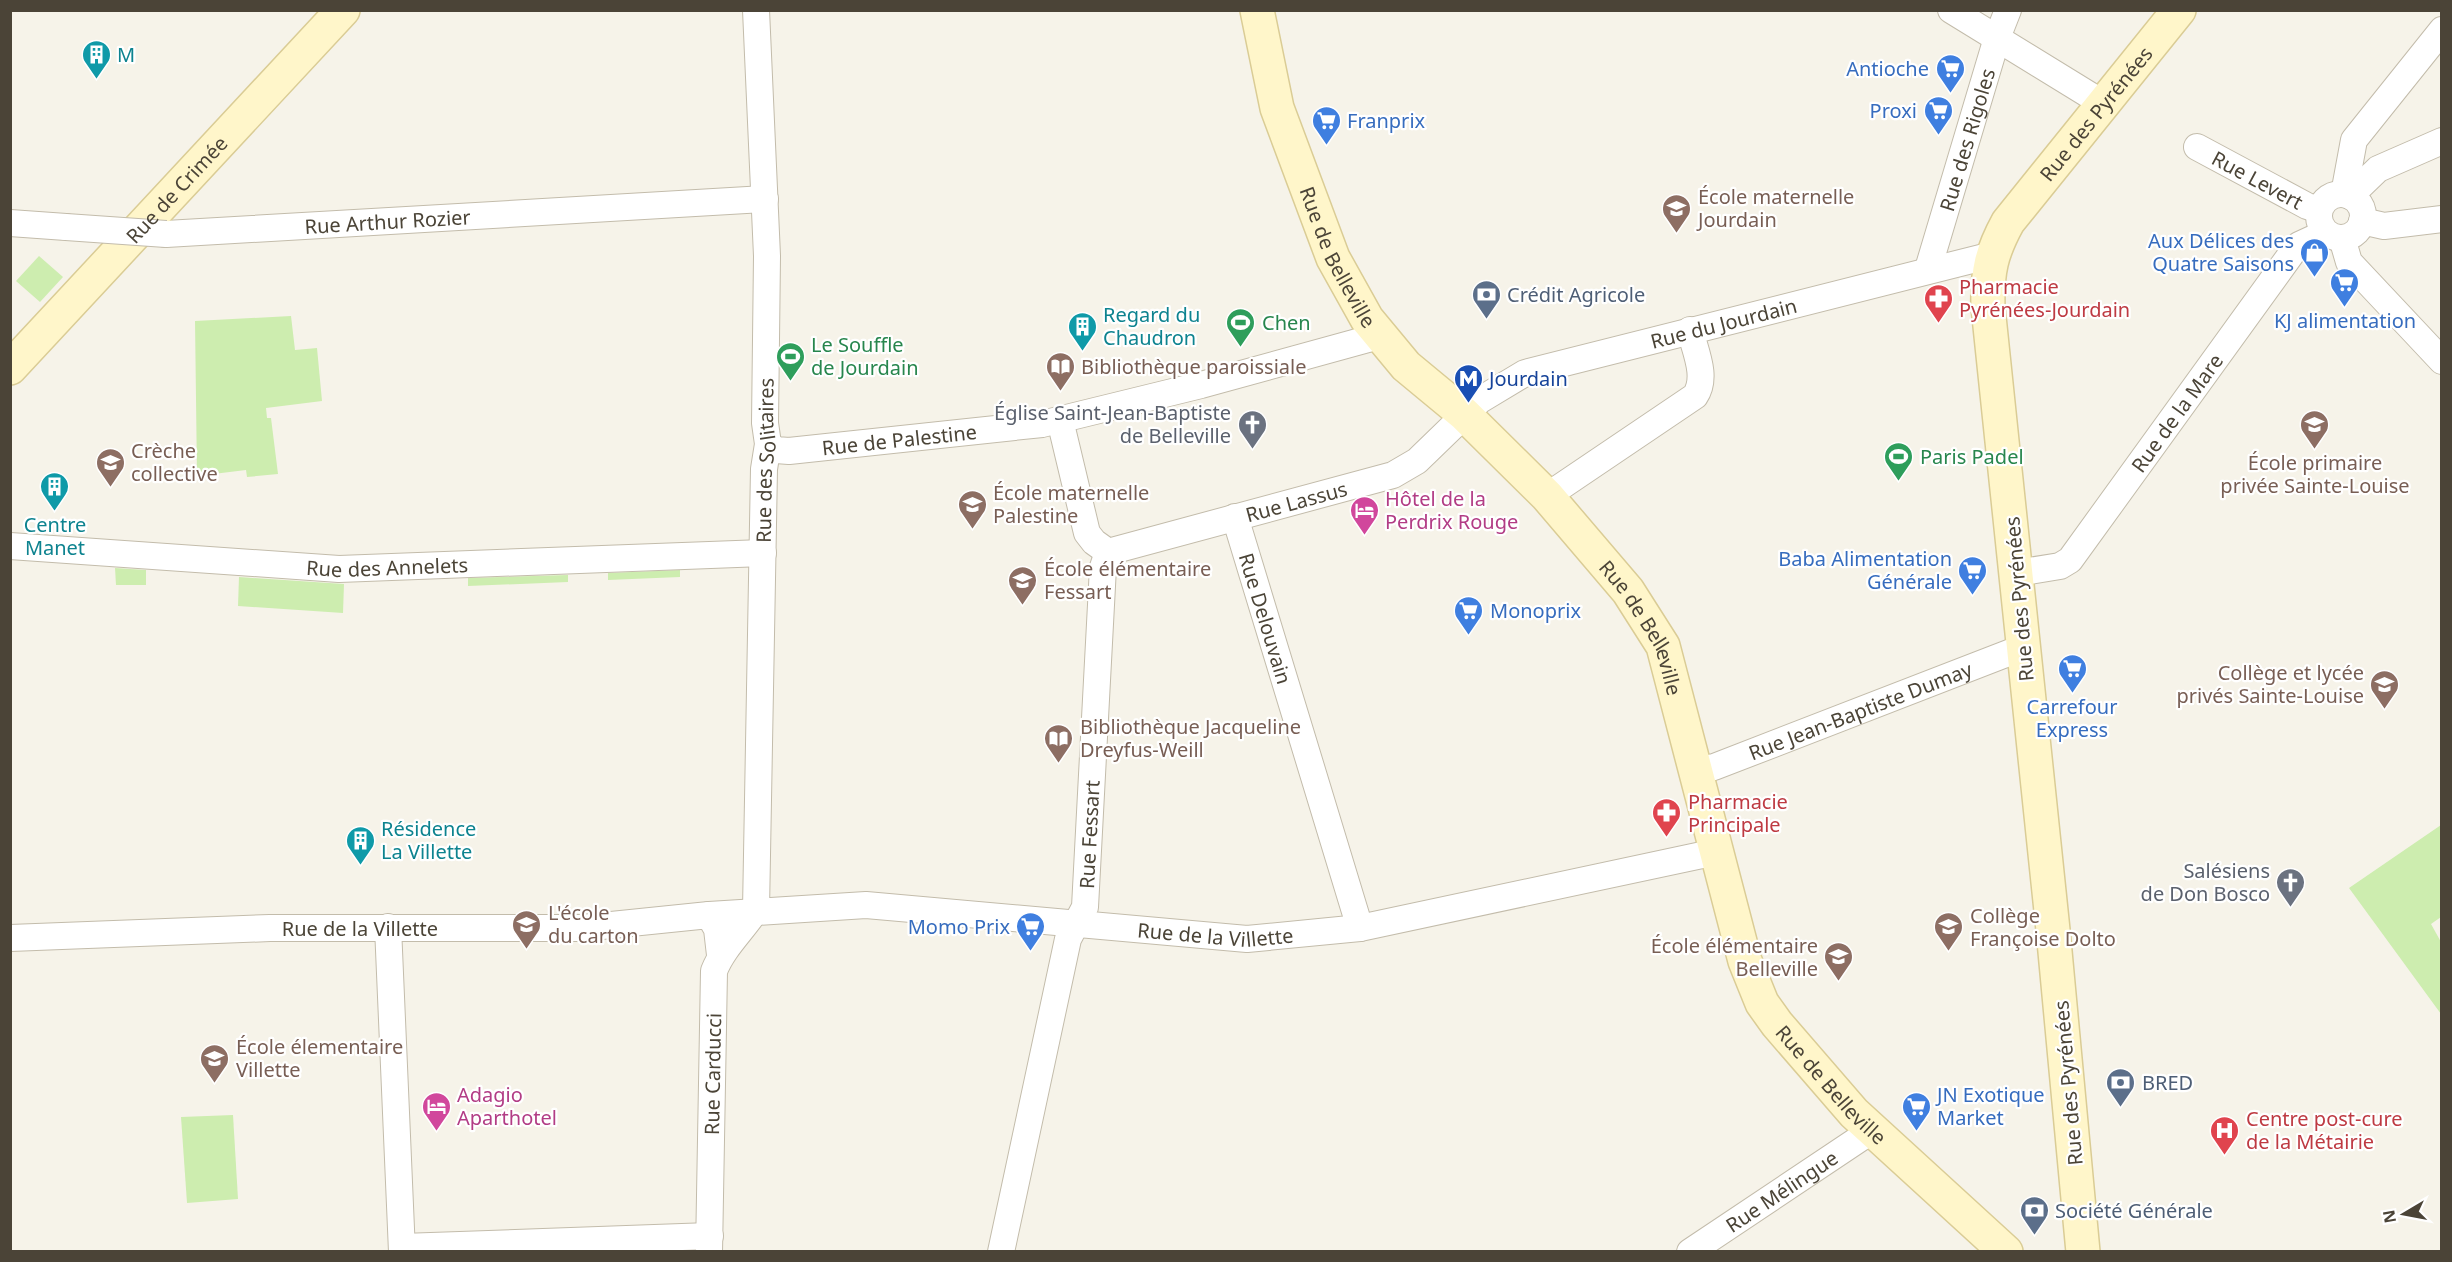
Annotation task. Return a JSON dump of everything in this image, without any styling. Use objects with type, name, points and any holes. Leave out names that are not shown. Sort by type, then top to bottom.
[{"type":"main road","name":"Rue de Crimée","points":[[10,368],[343,10]]},
{"type":"main road","name":"Rue de Belleville","points":[[1257,10],[1277,108],[1329,248],[1367,319],[1406,366],[1464,414],[1547,496],[1628,591],[1663,646],[1745,961],[1762,1003],[1777,1024],[1871,1131],[2006,1251]]},
{"type":"main road","name":"Rue des Pyrénées","points":[[2083,1251],[2017,573],[1988,307],[1988,281],[1992,255],[2008,222],[2179,10]]},
{"type":"street","name":"Rue des Solitaires","points":[[756,10],[765,199],[765,423],[768,444],[764,469],[756,910]]},
{"type":"street","points":[[1951,10],[2104,104]]},
{"type":"street","name":"Rue des Rigoles","points":[[1922,271],[2008,10]]},
{"type":"street","points":[[2347,195],[2354,140],[2442,30]]},
{"type":"street","points":[[2442,141],[2378,169],[2347,195],[2330,196],[2329,227],[2349,262],[2442,361]]},
{"type":"street","name":"Rue Levert","points":[[2197,147],[2307,206],[2329,227]]},
{"type":"street","points":[[2329,227],[2355,233],[2362,221],[2361,208],[2347,195]]},
{"type":"street","name":"Rue Arthur Rozier","points":[[10,223],[166,234],[765,199]]},
{"type":"street","points":[[2362,221],[2384,226],[2442,219]]},
{"type":"street","name":"Rue de la Mare","points":[[2017,573],[2060,566],[2070,560],[2292,253],[2299,244],[2329,227]]},
{"type":"street","name":"Rue du Jourdain","points":[[1464,414],[1480,400],[1525,373],[1992,255]]},
{"type":"street","points":[[1547,496],[1695,396],[1702,384],[1690,330]]},
{"type":"street","name":"Rue de Palestine","points":[[768,444],[776,450],[789,451],[989,431],[1060,420],[1379,336]]},
{"type":"street","name":"Rue Lassus","points":[[1108,552],[1392,475],[1417,461],[1464,414]]},
{"type":"street","points":[[1060,420],[1087,533],[1094,542],[1108,552]]},
{"type":"street","name":"Rue Delouvain","points":[[1235,517],[1360,927]]},
{"type":"street","name":"Rue des Annelets","points":[[10,546],[339,569],[764,553]]},
{"type":"street","name":"Rue Fessart","points":[[1000,1251],[1068,939],[1085,907],[1103,567],[1108,552]]},
{"type":"street","name":"Rue Jean-Baptiste Dumay","points":[[1695,771],[1714,767],[2024,648]]},
{"type":"street","name":"Rue de la Villette","points":[[10,938],[170,930],[388,927],[582,928],[756,910],[866,905],[1247,939],[1360,927],[1716,852]]},
{"type":"street","name":"Rue Carducci","points":[[710,1244],[713,979],[720,955],[740,933],[756,910]]},
{"type":"street","points":[[709,915],[717,929],[720,955]]},
{"type":"street","points":[[388,927],[402,1249],[710,1244]]},
{"type":"street","name":"Rue Mélingue","points":[[1690,1251],[1871,1131]]},
{"type":"green space","points":[[39,256],[63,277],[40,302],[16,281]]},
{"type":"green space","points":[[291,316],[295,350],[317,348],[322,401],[266,408],[267,418],[271,418],[278,474],[247,477],[246,470],[197,476],[195,321]]},
{"type":"green space","points":[[115,568],[146,570],[146,585],[116,585]]},
{"type":"green space","points":[[680,570],[680,577],[608,580],[608,573]]},
{"type":"green space","points":[[568,575],[568,582],[468,586],[468,578]]},
{"type":"green space","points":[[239,577],[344,584],[343,613],[238,606]]},
{"type":"green space","points":[[2441,825],[2441,917],[2431,924],[2441,942],[2441,1014],[2349,888]]},
{"type":"green space","points":[[233,1115],[238,1199],[187,1203],[181,1117]]},
{"type":"place","name":"M","points":[[96,80]]},
{"type":"place","name":"Antioche","points":[[1950,94]]},
{"type":"place","name":"Proxi","points":[[1938,136]]},
{"type":"place","name":"Franprix","points":[[1326,146]]},
{"type":"place","name":"École maternelle Jourdain","points":[[1677,234]]},
{"type":"place","name":"Aux Délices des Quatre Saisons","points":[[2315,278]]},
{"type":"place","name":"KJ alimentation","points":[[2345,308]]},
{"type":"place","name":"Crédit Agricole","points":[[1486,320]]},
{"type":"place","name":"Pharmacie Pyrénées-Jourdain","points":[[1938,324]]},
{"type":"place","name":"Chen","points":[[1241,348]]},
{"type":"place","name":"Regard du Chaudron","points":[[1082,352]]},
{"type":"place","name":"Le Souffle de Jourdain","points":[[790,382]]},
{"type":"place","name":"Bibliothèque paroissiale","points":[[1060,392]]},
{"type":"place","name":"Jourdain","points":[[1468,404]]},
{"type":"place","name":"Église Saint-Jean-Baptiste de Belleville","points":[[1252,450]]},
{"type":"place","name":"École primaire privée Sainte-Louise","points":[[2315,450]]},
{"type":"place","name":"Paris Padel","points":[[1899,482]]},
{"type":"place","name":"Crèche collective","points":[[110,488]]},
{"type":"place","name":"Centre Manet","points":[[55,512]]},
{"type":"place","name":"École maternelle Palestine","points":[[972,530]]},
{"type":"place","name":"Hôtel de la Perdrix Rouge","points":[[1364,536]]},
{"type":"place","name":"Baba Alimentation Générale","points":[[1973,596]]},
{"type":"place","name":"École élémentaire Fessart","points":[[1023,606]]},
{"type":"place","name":"Monoprix","points":[[1469,636]]},
{"type":"place","name":"Carrefour Express","points":[[2072,694]]},
{"type":"place","name":"Collège et lycée privés Sainte-Louise","points":[[2385,710]]},
{"type":"place","name":"Bibliothèque Jacqueline Dreyfus-Weill","points":[[1059,764]]},
{"type":"place","name":"Pharmacie Principale","points":[[1667,838]]},
{"type":"place","name":"Résidence La Villette","points":[[360,866]]},
{"type":"place","name":"Salésiens de Don Bosco","points":[[2291,908]]},
{"type":"place","name":"L'école du carton","points":[[527,950]]},
{"type":"place","name":"Momo Prix","points":[[1031,952]]},
{"type":"place","name":"Collège Françoise Dolto","points":[[1949,952]]},
{"type":"place","name":"École élémentaire Belleville","points":[[1839,982]]},
{"type":"place","name":"École élementaire Villette","points":[[215,1084]]},
{"type":"place","name":"BRED","points":[[2121,1108]]},
{"type":"place","name":"Adagio Aparthotel","points":[[436,1132]]},
{"type":"place","name":"JN Exotique Market","points":[[1916,1132]]},
{"type":"place","name":"Centre post-cure de la Métairie","points":[[2225,1156]]},
{"type":"place","name":"Société Générale","points":[[2034,1236]]}]
